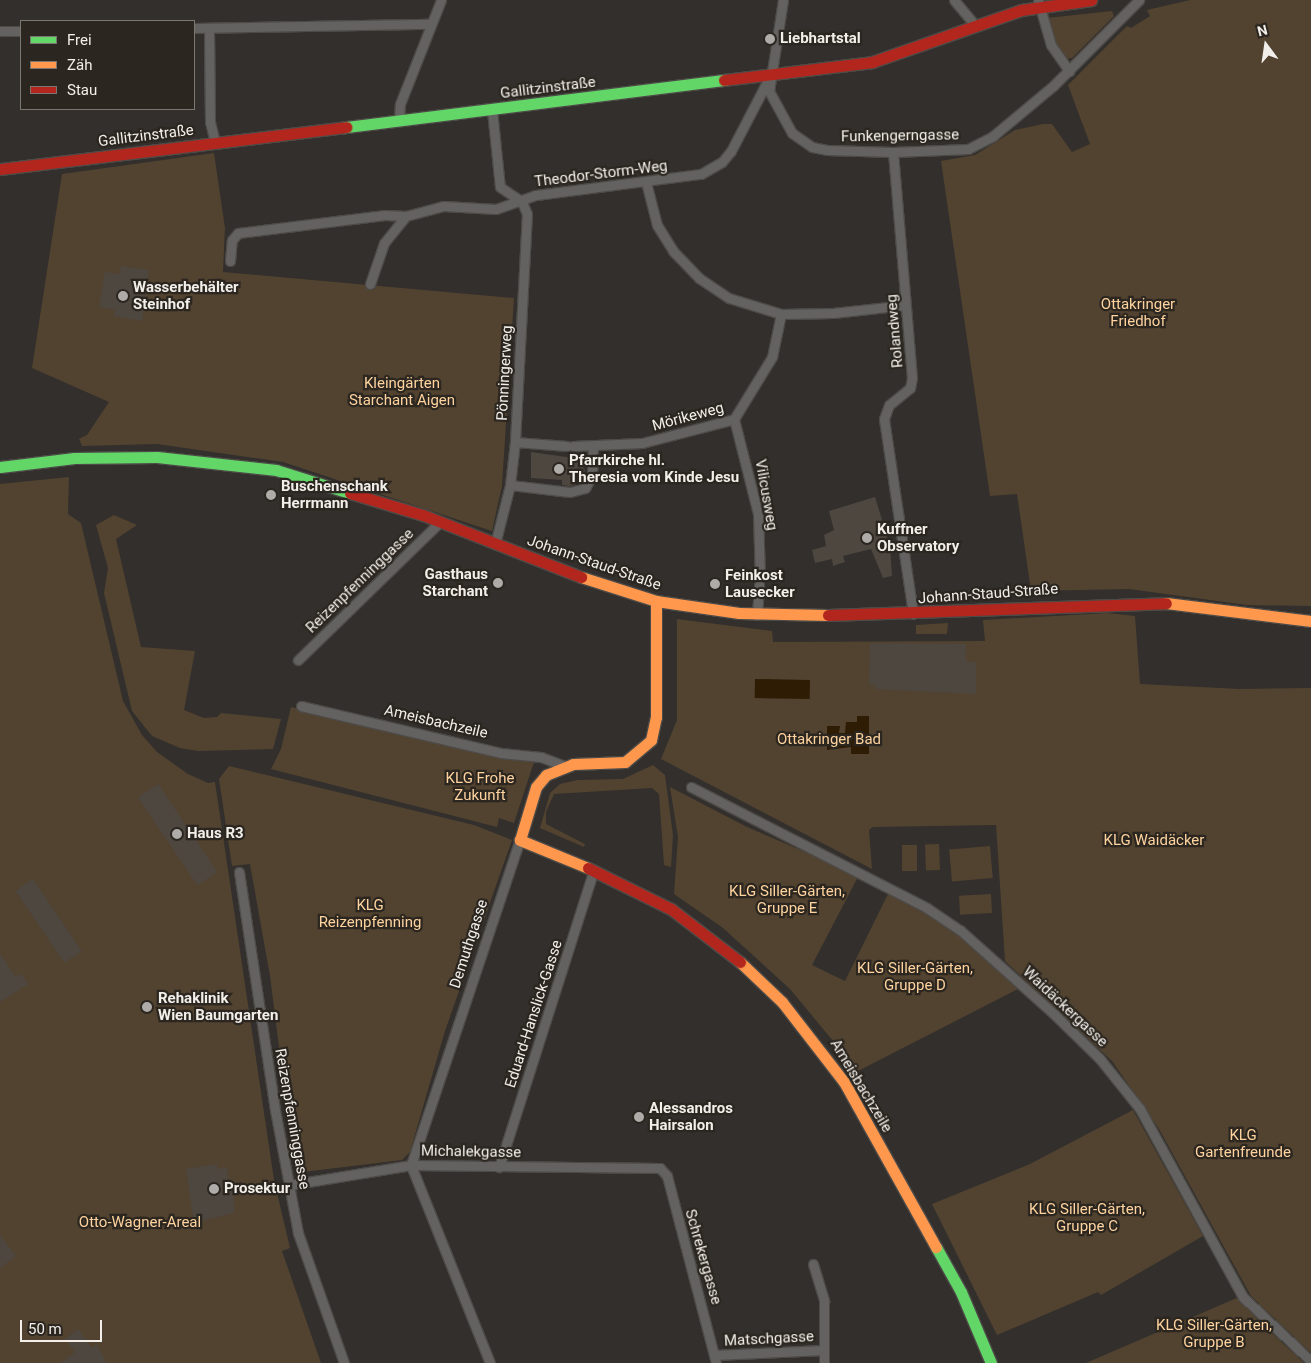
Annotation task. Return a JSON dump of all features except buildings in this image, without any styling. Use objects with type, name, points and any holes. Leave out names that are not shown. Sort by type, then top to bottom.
[{"type":"street","points":[[399,121],[400,104],[441,0]]},
{"type":"street","points":[[770,76],[783,0]]},
{"type":"street","points":[[954,0],[976,26]]},
{"type":"street","name":"Gallitzinstraße","points":[[0,169],[872,62],[1039,3],[1091,0]]},
{"type":"street","name":"Funkengerngasse","points":[[770,76],[768,91],[773,103],[801,141],[827,150],[942,152],[978,146],[1069,71],[1139,0]]},
{"type":"street","points":[[1039,3],[1051,45],[1069,71]]},
{"type":"street","points":[[195,28],[431,24]]},
{"type":"street","points":[[209,28],[210,122],[215,142]]},
{"type":"street","points":[[0,31],[20,31]]},
{"type":"street","name":"Theodor-Storm-Weg","points":[[230,261],[232,240],[238,233],[385,215],[406,216],[434,207],[496,209],[522,202],[536,195],[701,174],[722,162],[770,76]]},
{"type":"street","points":[[492,110],[500,187],[522,202]]},
{"type":"street","name":"Rolandweg","points":[[893,152],[912,381],[907,392],[886,408],[884,419],[913,614]]},
{"type":"street","points":[[646,182],[657,225],[685,266],[729,298],[781,314],[833,313],[905,305]]},
{"type":"street","name":"Pönningerweg","points":[[495,544],[510,484],[515,442],[527,214],[522,202]]},
{"type":"street","points":[[370,284],[384,243],[406,216]]},
{"type":"street","name":"Mörikeweg","points":[[515,442],[593,447],[642,443],[734,419],[772,358],[781,314]]},
{"type":"street","name":"Vilicusweg","points":[[734,419],[758,514],[760,581],[757,615]]},
{"type":"street","points":[[510,484],[570,492],[585,488],[592,476],[593,447]]},
{"type":"street","name":"Johann-Staud-Straße","points":[[0,467],[92,457],[221,462],[291,474],[440,522],[563,571],[656,601],[757,615],[913,614],[1128,600],[1182,603],[1254,616],[1311,621]]},
{"type":"street","name":"Reizenpfenninggasse","points":[[298,660],[440,522]]},
{"type":"street","name":"Demuthgasse","points":[[411,1165],[536,787],[551,772],[565,766],[624,762],[650,740],[656,717],[656,601]]},
{"type":"street","name":"Ameisbachzeile","points":[[301,706],[501,753],[542,757],[565,766]]},
{"type":"street","name":"Waidäckergasse","points":[[691,787],[927,908],[960,930],[1056,1015],[1100,1059],[1140,1109],[1244,1297],[1311,1361]]},
{"type":"street","name":"Ameisbachzeile","points":[[520,840],[594,870],[671,909],[718,942],[782,1002],[814,1039],[844,1082],[945,1262],[974,1319],[991,1363]]},
{"type":"street","name":"Eduard-Hanslick-Gasse","points":[[499,1167],[594,870]]},
{"type":"street","name":"Reizenpfenninggasse","points":[[239,872],[298,1233],[344,1363]]},
{"type":"street","points":[[411,1165],[490,1363]]},
{"type":"street","name":"Michalekgasse","points":[[289,1185],[411,1165],[654,1167]]},
{"type":"street","name":"Schrekergasse","points":[[654,1167],[666,1176],[716,1359]]},
{"type":"street","points":[[813,1264],[824,1301],[824,1363]]},
{"type":"street","name":"Matschgasse","points":[[716,1359],[824,1350]]},
{"type":"green space","name":"Ottakringer Friedhof","points":[[1190,0],[1311,0],[1311,606],[1247,605],[1129,589],[1031,591],[1017,494],[990,496],[941,161],[975,155],[1015,130],[1043,124],[1052,124],[1072,152],[1090,144],[1068,85],[1127,26],[1131,28],[1150,16],[1147,10]]},
{"type":"green space","points":[[1112,11],[1114,16],[1072,58],[1065,59],[1051,34],[1047,18]]},
{"type":"green space","name":"Kleingärten Starchant Aigen","points":[[214,153],[225,228],[223,272],[514,298],[502,486],[492,531],[283,462],[157,444],[82,446],[79,439],[87,435],[109,402],[32,368],[62,174]]},
{"type":"green space","name":"Otto-Wagner-Areal","points":[[69,477],[68,514],[81,523],[123,701],[142,735],[157,752],[188,774],[208,783],[215,782],[274,1180],[290,1248],[282,1251],[321,1363],[0,1363],[0,484]]},
{"type":"green space","points":[[114,515],[137,525],[116,539],[141,647],[195,651],[184,710],[204,718],[217,717],[221,713],[281,719],[273,749],[198,751],[180,748],[152,736],[132,711],[104,593],[108,568],[96,525]]},
{"type":"green space","points":[[1107,613],[1135,616],[1140,684],[1240,689],[1311,688],[1311,1353],[1251,1296],[1159,1129],[1112,1061],[1005,961],[996,825],[873,827],[869,830],[872,869],[661,759],[677,720],[677,619],[772,631],[773,642],[985,641],[983,620]]},
{"type":"green space","points":[[948,623],[947,634],[916,634],[916,625]]},
{"type":"green space","name":"KLG Frohe Zukunft","points":[[291,707],[406,735],[535,759],[514,823],[499,818],[497,827],[271,769],[281,749]]},
{"type":"green space","points":[[653,765],[665,775],[673,835],[671,867],[664,865],[659,794],[652,788],[554,794],[546,812],[546,824],[585,844],[584,847],[540,828],[550,793],[560,784],[577,780],[623,779]]},
{"type":"green space","name":"KLG Reizenpfenning","points":[[229,766],[474,825],[512,840],[445,1031],[410,1152],[402,1160],[295,1173],[270,976],[250,864],[232,866],[219,779]]},
{"type":"green space","points":[[670,787],[747,827],[859,875],[812,965],[845,981],[889,892],[950,928],[1018,989],[858,1071],[790,989],[723,928],[674,894],[678,837]]},
{"type":"green space","points":[[925,844],[939,844],[940,870],[926,870]]},
{"type":"green space","points":[[902,845],[917,845],[917,871],[902,871]]},
{"type":"green space","points":[[990,846],[993,878],[952,881],[949,850]]},
{"type":"green space","points":[[991,894],[992,913],[960,915],[959,896]]},
{"type":"green space","name":"KLG Siller-Gärten, Gruppe C","points":[[1133,1110],[1203,1236],[1101,1295],[1098,1292],[997,1335],[932,1204],[1030,1164]]},
{"type":"green space","name":"KLG Siller-Gärten, Gruppe B","points":[[1239,1297],[1258,1320],[1304,1363],[1086,1363]]},
{"type":"shaded area","points":[[755,679],[810,680],[810,699],[755,698]]},
{"type":"shaded area","points":[[857,716],[869,716],[869,754],[851,754],[851,747],[827,750],[827,726],[840,726],[839,733],[845,733],[846,722],[857,722]]},
{"type":"traffic: fast","points":[[346,127],[724,80]]},
{"type":"traffic: fast","points":[[0,467],[74,458],[157,457],[276,470],[350,493]]},
{"type":"traffic: fast","points":[[936,1247],[961,1292],[991,1363]]},
{"type":"traffic: slow","points":[[581,577],[656,601],[739,613],[828,615]]},
{"type":"traffic: slow","points":[[588,868],[520,840],[536,787],[546,775],[573,764],[625,762],[651,740],[656,717],[656,601]]},
{"type":"traffic: slow","points":[[1166,603],[1311,621]]},
{"type":"traffic: slow","points":[[740,962],[782,1002],[844,1082],[936,1247]]},
{"type":"traffic: jam","points":[[724,80],[872,62],[1021,10],[1091,0]]},
{"type":"traffic: jam","points":[[0,169],[346,127]]},
{"type":"traffic: jam","points":[[350,493],[423,515],[581,577]]},
{"type":"traffic: jam","points":[[828,615],[1166,603]]},
{"type":"traffic: jam","points":[[588,868],[671,909],[740,962]]},
{"type":"place","name":"Liebhartstal","points":[[770,39]]},
{"type":"place","name":"Wasserbehälter Steinhof","points":[[123,296]]},
{"type":"place","name":"Pfarrkirche hl. Theresia vom Kinde Jesu","points":[[559,469]]},
{"type":"place","name":"Buschenschank Herrmann","points":[[271,495]]},
{"type":"place","name":"Kuffner Observatory","points":[[867,538]]},
{"type":"place","name":"Gasthaus Starchant","points":[[498,583]]},
{"type":"place","name":"Feinkost Lausecker","points":[[715,584]]},
{"type":"place","name":"Haus R3","points":[[177,834]]},
{"type":"place","name":"Rehaklinik Wien Baumgarten","points":[[147,1007]]},
{"type":"place","name":"Alessandros Hairsalon","points":[[639,1117]]},
{"type":"place","name":"Prosektur","points":[[214,1189]]},
{"type":"park label","name":"Ottakringer Bad","points":[[829,740]]},
{"type":"park label","name":"KLG Waidäcker","points":[[1154,841]]},
{"type":"park label","name":"KLG Siller-Gärten, Gruppe E","points":[[787,900]]},
{"type":"park label","name":"KLG Siller-Gärten, Gruppe D","points":[[915,976]]},
{"type":"park label","name":"KLG Gartenfreunde","points":[[1243,1144]]}]
